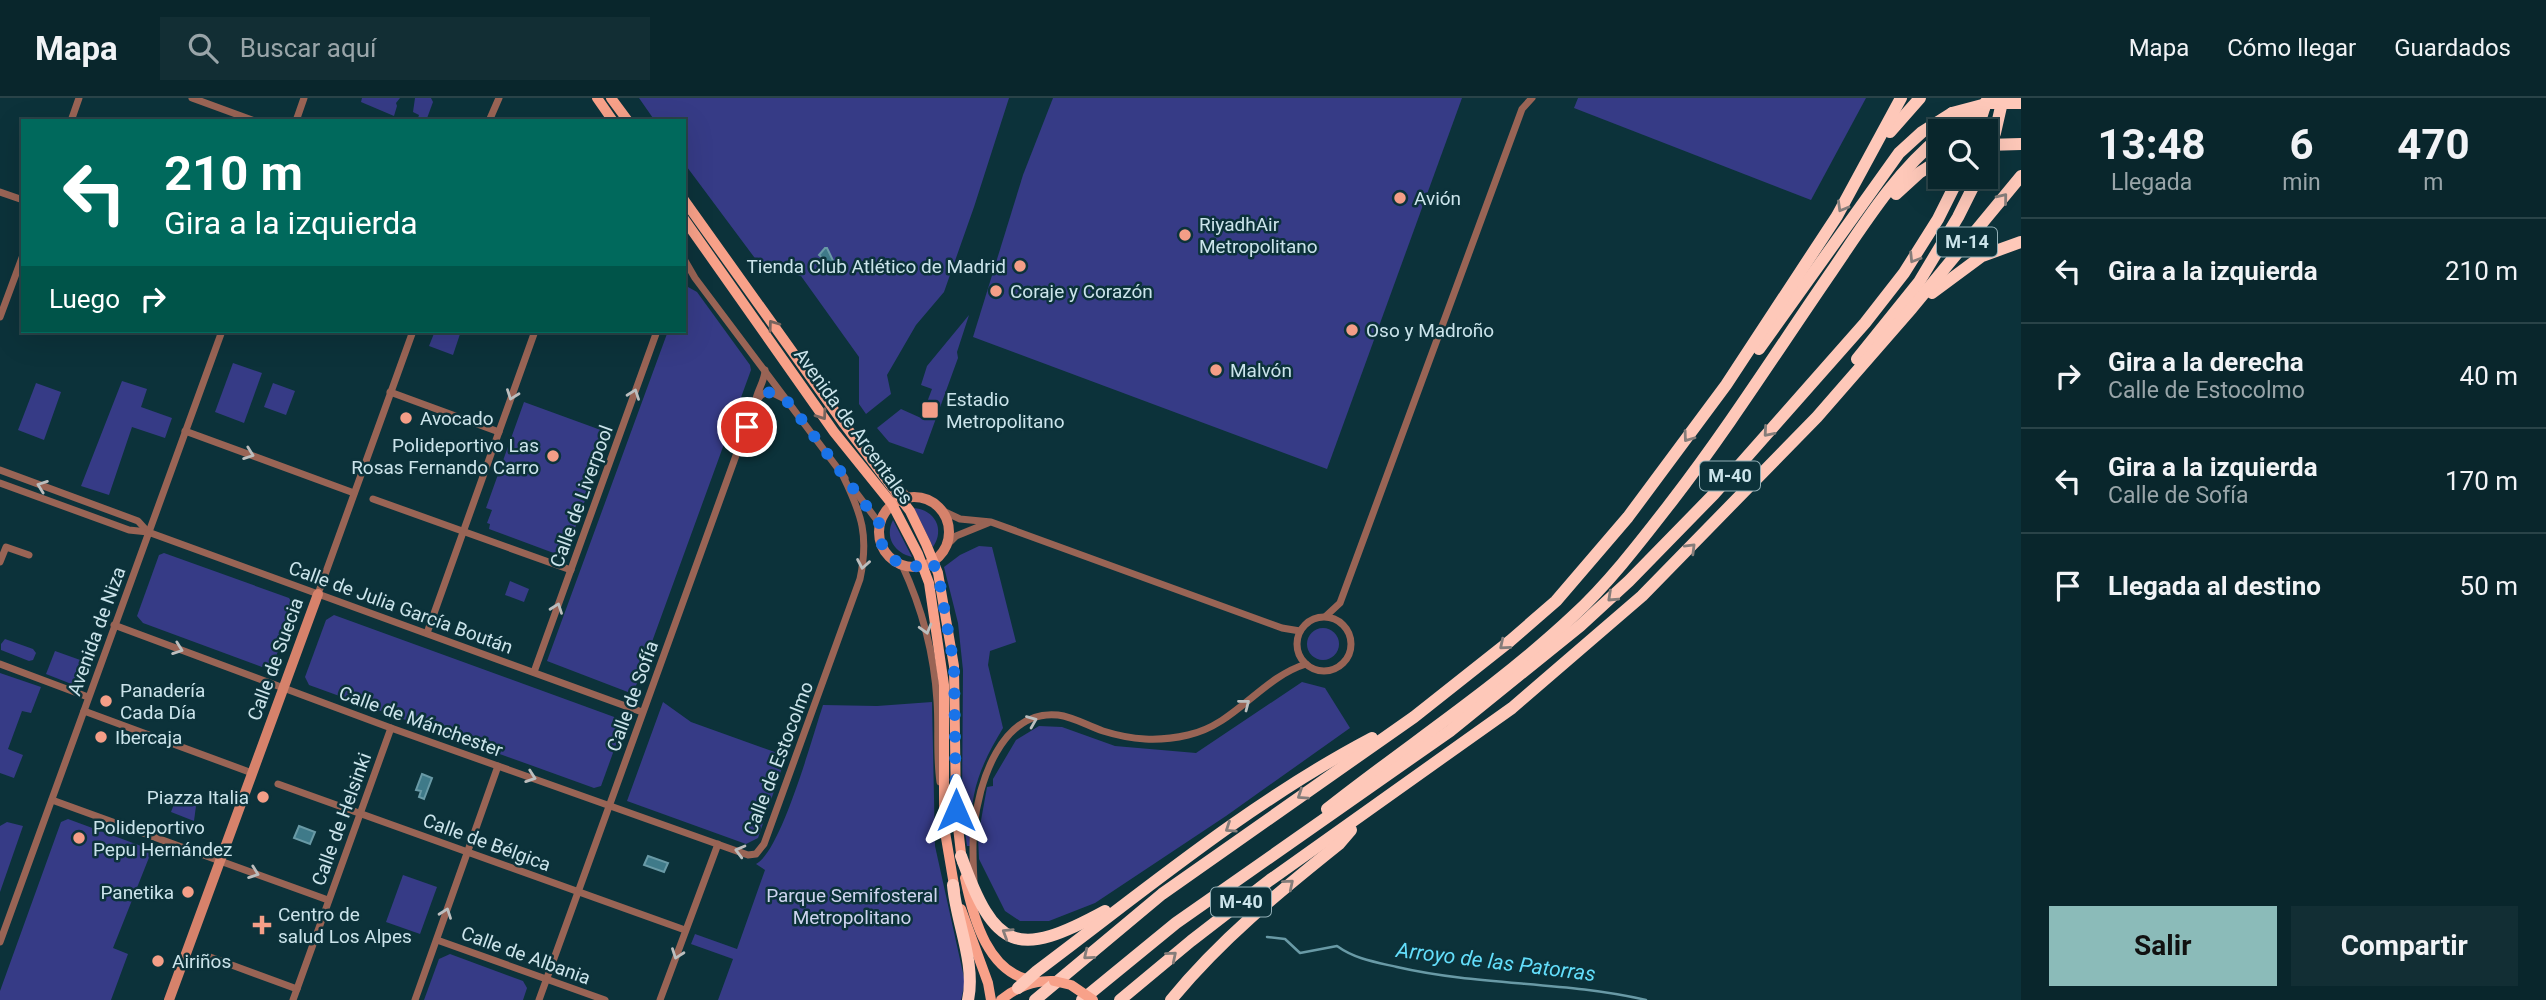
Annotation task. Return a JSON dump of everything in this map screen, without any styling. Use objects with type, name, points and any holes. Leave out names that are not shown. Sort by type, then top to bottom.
[{"type":"highway","points":[[1035,1000],[1162,894],[1414,717],[1556,601],[1628,517],[1726,385],[1837,216],[1901,98]]},
{"type":"highway","points":[[1875,148],[1920,98]]},
{"type":"highway","points":[[1981,119],[1987,98]]},
{"type":"highway","points":[[1959,119],[2003,98]]},
{"type":"highway","points":[[1998,120],[2003,98]]},
{"type":"highway","points":[[1959,119],[1990,103],[2021,103]]},
{"type":"highway","points":[[1726,385],[1751,360],[1899,153],[1922,132],[1928,130]]},
{"type":"highway","points":[[1998,145],[2021,144]]},
{"type":"highway","points":[[1250,870],[1366,778],[1445,722],[1573,617],[1616,570],[1673,500],[1870,216],[1928,146]]},
{"type":"highway","points":[[1815,295],[1894,197],[1909,181],[1928,167]]},
{"type":"highway","name":"M-14","points":[[1912,307],[2021,176]]},
{"type":"highway","name":"M-40","points":[[1082,1000],[1176,923],[1450,731],[1580,626],[1629,581],[1714,494],[1865,323],[1904,273],[1938,219],[1953,189]]},
{"type":"highway","name":"M-40","points":[[1120,1000],[1270,880],[1368,813],[1512,708],[1643,596],[1775,460],[1810,412],[1919,282],[1972,189]]},
{"type":"highway","points":[[1775,460],[1817,417],[1912,307],[1969,264],[1996,250],[2021,242]]},
{"type":"highway","points":[[1029,980],[1136,894],[1200,848],[1349,751],[1414,717]]},
{"type":"highway","points":[[1171,1000],[1192,974],[1242,924],[1339,844],[1368,813]]},
{"type":"highway","points":[[961,856],[974,893],[986,915],[1011,937],[1027,941],[1066,932],[1136,894]]},
{"type":"highway","points":[[953,885],[955,907],[969,968],[968,1000]]},
{"type":"main road","points":[[597,98],[612,119]]},
{"type":"main road","points":[[611,98],[627,119]]},
{"type":"main road","name":"Avenida de Arcentales","points":[[686,203],[900,500],[915,545],[940,584],[954,666],[956,810],[961,856],[973,909],[992,953],[1029,980]]},
{"type":"main road","name":"Avenida de Arcentales","points":[[686,222],[834,432],[900,500]]},
{"type":"main road","name":"Avenida de Arcentales","points":[[928,564],[944,685],[943,801],[946,847],[953,885],[988,983],[991,1000]]},
{"type":"main road","points":[[1001,1000],[1029,980],[1071,985],[1093,1000]]},
{"type":"street","points":[[72,119],[79,98]]},
{"type":"street","points":[[192,98],[250,119]]},
{"type":"street","points":[[297,119],[304,98]]},
{"type":"street","points":[[1339,607],[1351,648],[1344,663],[1329,671],[1321,671],[1306,664],[1297,651],[1296,643],[1300,631],[1311,620],[1326,617],[1339,607],[1522,108],[1522,98]]},
{"type":"street","points":[[1522,108],[1532,98]]},
{"type":"street","points":[[490,119],[498,99]]},
{"type":"street","points":[[0,192],[21,199]]},
{"type":"street","points":[[0,317],[21,260]]},
{"type":"street","name":"Calle de Estocolmo","points":[[687,270],[879,523]]},
{"type":"street","name":"Avenida de Niza","points":[[0,942],[3,927],[52,800],[221,333]]},
{"type":"street","name":"Calle de Suecia","points":[[169,1000],[412,333]]},
{"type":"street","points":[[427,633],[532,333]]},
{"type":"street","name":"Calle de Liverpool","points":[[534,672],[656,333]]},
{"type":"street","name":"Calle de Sofía","points":[[539,1000],[756,393],[765,377],[765,370]]},
{"type":"street","points":[[755,402],[769,391],[778,394],[790,404]]},
{"type":"street","points":[[390,392],[499,432]]},
{"type":"street","points":[[185,431],[354,493]]},
{"type":"street","name":"Calle de Julia García Boután","points":[[0,470],[138,522],[148,532]]},
{"type":"street","name":"Calle de Estocolmo","points":[[660,1000],[718,844],[748,855],[756,854],[764,844],[860,579],[866,543],[857,507],[843,476]]},
{"type":"street","name":"Calle de Julia García Boután","points":[[0,483],[134,531],[148,532],[642,712]]},
{"type":"street","points":[[66,507],[70,496]]},
{"type":"street","points":[[991,522],[956,536],[928,564],[902,565],[894,561],[879,540],[879,523],[900,500],[926,498],[943,511],[960,519],[991,522],[1282,628],[1300,631]]},
{"type":"street","points":[[373,499],[571,570]]},
{"type":"street","points":[[943,511],[949,528],[947,545]]},
{"type":"street","points":[[0,562],[6,547],[29,555]]},
{"type":"street","name":"Avenida de Arcentales","points":[[902,565],[920,611],[932,657],[937,699],[937,758],[943,801]]},
{"type":"street","points":[[1326,617],[1343,624]]},
{"type":"street","name":"Calle de Mánchester","points":[[114,625],[391,728],[718,844]]},
{"type":"street","points":[[1282,628],[1296,643]]},
{"type":"street","points":[[0,664],[88,697]]},
{"type":"street","points":[[974,893],[973,842],[976,809],[988,769],[1001,743],[1013,731],[1032,719],[1055,715],[1143,740],[1169,739],[1192,734],[1227,719],[1286,674],[1306,664]]},
{"type":"street","points":[[84,711],[252,773]]},
{"type":"street","name":"Calle de Helsinki","points":[[293,1000],[391,728]]},
{"type":"street","points":[[415,1000],[498,766]]},
{"type":"street","name":"Calle de Bélgica","points":[[278,784],[685,930]]},
{"type":"street","points":[[52,800],[328,900]]},
{"type":"street","name":"Calle de Albania","points":[[437,940],[605,1000]]},
{"type":"street","points":[[210,957],[298,989]]},
{"type":"green space","points":[[362,98],[400,98],[396,103],[394,116],[361,102]]},
{"type":"green space","points":[[415,98],[431,98],[433,102],[427,119],[418,119],[419,115],[413,112]]},
{"type":"green space","points":[[639,98],[1009,98],[944,292],[916,325],[887,375],[891,394],[866,414],[859,404],[859,357],[801,276],[760,265],[686,166],[686,119],[654,119]]},
{"type":"green space","name":"RiyadhAir Metropolitano","points":[[1053,98],[1462,98],[1327,469],[973,337],[1023,175]]},
{"type":"green space","points":[[1578,98],[1866,98],[1811,200],[1574,108]]},
{"type":"green space","points":[[686,288],[697,292],[751,370],[633,694],[547,661],[667,333],[686,333]]},
{"type":"green space","points":[[969,315],[957,352],[958,358],[923,454],[889,442],[877,428],[901,409],[921,418],[932,389],[921,385],[927,366]]},
{"type":"green space","points":[[434,333],[460,333],[453,355],[429,346]]},
{"type":"green space","points":[[233,363],[262,373],[244,423],[215,412]]},
{"type":"green space","points":[[122,381],[147,389],[141,407],[172,418],[165,438],[132,427],[109,495],[81,486]]},
{"type":"green space","points":[[36,383],[61,392],[44,440],[18,430]]},
{"type":"green space","points":[[273,383],[295,391],[286,415],[264,407]]},
{"type":"green space","points":[[524,402],[609,433],[567,551],[559,555],[489,529],[490,524],[487,523],[492,510],[486,508]]},
{"type":"green space","points":[[914,508],[928,512],[936,522],[938,534],[933,547]]},
{"type":"green space","points":[[893,520],[912,557],[893,544],[890,533]]},
{"type":"green space","points":[[979,546],[992,547],[1016,642],[990,651],[988,665],[1003,728],[976,784],[971,846],[967,846],[962,808],[963,670],[958,623],[944,567]]},
{"type":"green space","points":[[164,553],[289,598],[294,606],[273,665],[262,667],[143,623],[137,616],[159,555]]},
{"type":"green space","points":[[510,581],[529,589],[524,602],[505,595]]},
{"type":"green space","points":[[334,615],[617,718],[622,728],[601,786],[594,788],[309,685],[305,677],[326,620]]},
{"type":"green space","points":[[1323,628],[1334,633],[1339,644],[1334,655],[1323,660],[1312,655],[1307,644],[1312,633]]},
{"type":"green space","points":[[5,639],[33,649],[36,653],[33,660],[29,661],[1,650]]},
{"type":"green space","points":[[55,651],[83,661],[74,685],[46,674]]},
{"type":"green space","points":[[0,673],[41,687],[31,713],[22,711],[8,749],[23,755],[14,778],[0,773]]},
{"type":"green space","points":[[1302,682],[1325,688],[1350,728],[1226,816],[1095,903],[1049,921],[1020,921],[1005,911],[979,859],[978,837],[987,787],[993,786],[993,779],[1016,740],[1039,726],[1062,727],[1115,746],[1196,753]]},
{"type":"green space","points":[[663,702],[691,722],[786,756],[758,838],[746,844],[627,801]]},
{"type":"green space","name":"Parque Semifosteral Metropolitano","points":[[932,702],[935,846],[965,982],[961,1000],[718,1000],[733,959],[691,944],[695,934],[737,949],[765,870],[756,864],[766,855],[786,816],[823,705],[877,706]]},
{"type":"green space","points":[[176,799],[196,806],[194,821],[171,812]]},
{"type":"green space","points":[[68,819],[152,850],[113,948],[128,954],[111,1000],[0,1000],[0,991],[61,822]]},
{"type":"green space","points":[[7,822],[23,826],[0,892],[0,826]]},
{"type":"green space","points":[[403,875],[437,887],[420,934],[386,922]]},
{"type":"green space","points":[[450,954],[523,981],[527,988],[523,1000],[424,1000],[439,959]]},
{"type":"water","points":[[827,248],[839,273],[819,255]]},
{"type":"water","points":[[422,774],[432,778],[424,799],[419,797],[421,791],[416,790]]},
{"type":"water","points":[[299,826],[315,832],[310,844],[294,838]]},
{"type":"water","points":[[648,856],[668,863],[664,872],[644,865]]},
{"type":"waterway","name":"Arroyo de las Patorras","points":[[1267,937],[1285,939],[1300,953],[1337,946],[1366,959],[1428,973],[1584,990],[1646,1000]]},
{"type":"place","name":"Avión","points":[[1400,198]]},
{"type":"place","name":"RiyadhAir Metropolitano","points":[[1185,235]]},
{"type":"place","name":"Tienda Club Atlético de Madrid","points":[[1020,266]]},
{"type":"place","name":"Coraje y Corazón","points":[[996,291]]},
{"type":"place","name":"Oso y Madroño","points":[[1352,330]]},
{"type":"place","name":"Malvón","points":[[1216,370]]},
{"type":"place","name":"Estadio Metropolitano","points":[[930,410]]},
{"type":"place","name":"Avocado","points":[[406,418]]},
{"type":"place","name":"Polideportivo Las Rosas Fernando Carro","points":[[553,456]]},
{"type":"place","name":"Panadería Cada Día","points":[[106,701]]},
{"type":"place","name":"Ibercaja","points":[[101,737]]},
{"type":"place","name":"Piazza Italia","points":[[263,797]]},
{"type":"place","name":"Polideportivo Pepu Hernández","points":[[79,838]]},
{"type":"place","name":"Panetika","points":[[188,892]]},
{"type":"place","name":"Centro de salud Los Alpes","points":[[262,925]]},
{"type":"place","name":"Airiños","points":[[158,961]]},
{"type":"route","points":[[747,427],[755,402],[761,395],[769,391],[778,394],[790,404],[879,523],[879,540],[887,555],[902,565],[916,567],[933,562],[938,573],[954,666],[956,810]]}]
